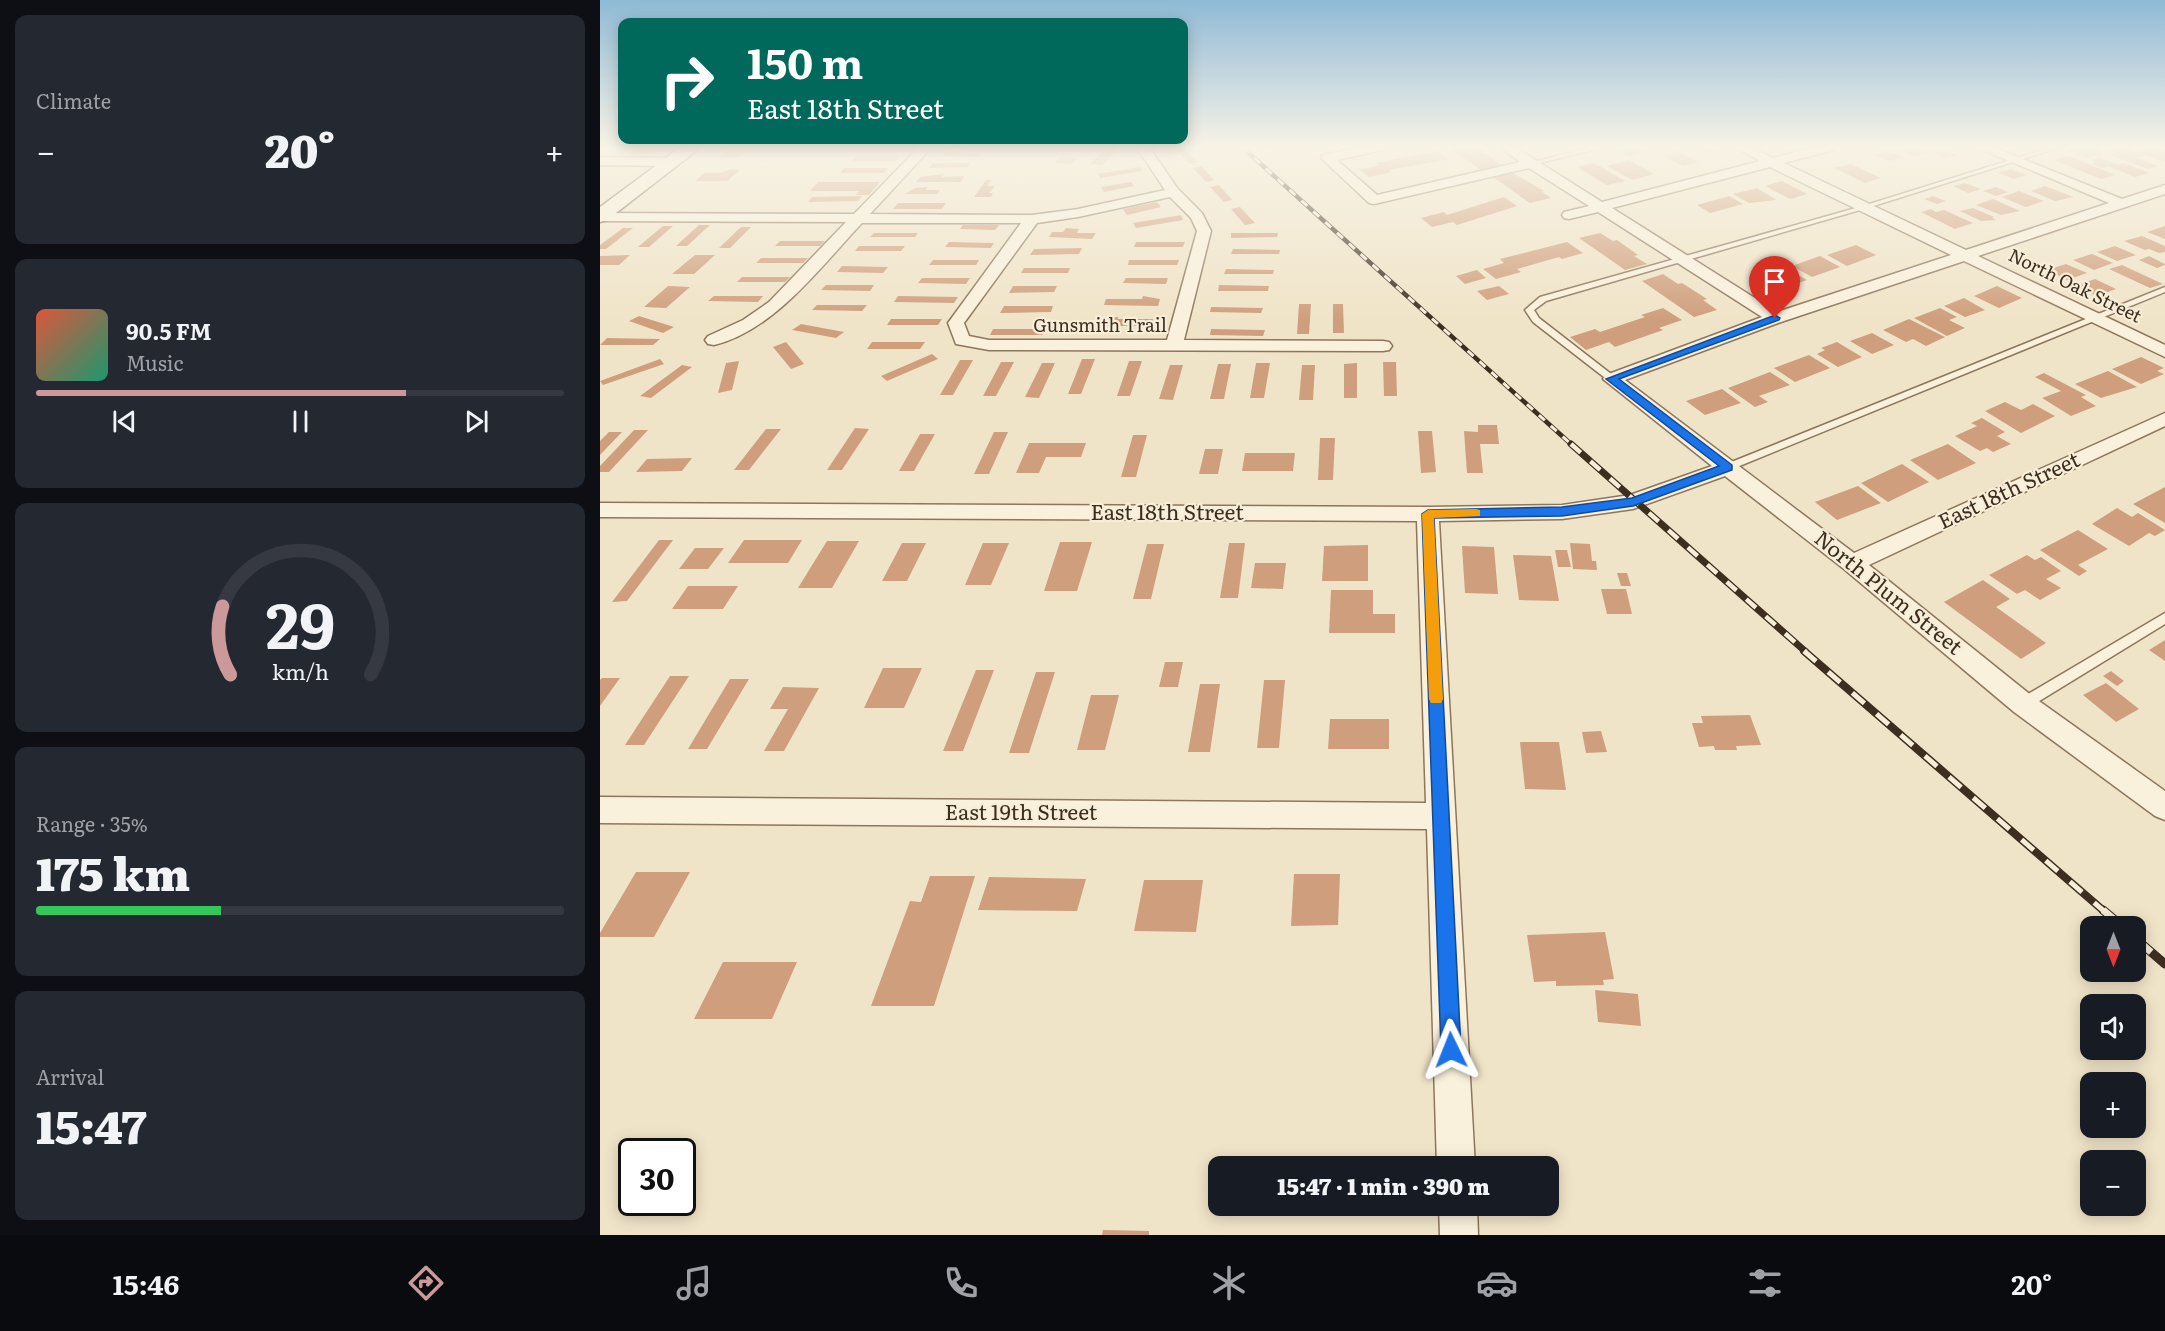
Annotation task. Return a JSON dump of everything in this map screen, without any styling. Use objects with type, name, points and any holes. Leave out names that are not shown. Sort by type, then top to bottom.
[{"type":"main road","points":[[600,216],[615,205]]},
{"type":"street","points":[[714,340],[749,324],[775,305],[872,205]]},
{"type":"street","points":[[600,216],[1032,219],[1078,213],[1116,205]]},
{"type":"street","points":[[1174,345],[1204,231],[1197,216],[1186,205]]},
{"type":"street","points":[[1596,205],[1775,318]]},
{"type":"street","points":[[1569,215],[1609,205]]},
{"type":"street","name":"North Oak Street","points":[[1860,205],[2165,352]]},
{"type":"street","points":[[1612,379],[1775,318],[2116,205]]},
{"type":"street","name":"Gunsmith Trail","points":[[1032,219],[956,323],[962,340],[989,345],[1383,346]]},
{"type":"street","name":"North Plum Street","points":[[1612,379],[1852,562],[2023,704],[2165,807]]},
{"type":"street","name":"East 18th Street","points":[[1852,562],[2165,419]]},
{"type":"street","name":"East 18th Street","points":[[600,510],[1428,514],[1562,512],[1633,502],[1728,467]]},
{"type":"street","points":[[1428,514],[1456,1156]]},
{"type":"street","name":"East 19th Street","points":[[600,810],[1441,816]]},
{"type":"street","points":[[1458,1216],[1459,1235]]},
{"type":"lane","points":[[1612,379],[1536,320],[1529,310],[1543,299],[1873,205]]},
{"type":"lane","points":[[1728,467],[2165,289]]},
{"type":"lane","points":[[2023,704],[2165,618]]},
{"type":"building","points":[[897,205],[945,205],[942,209],[893,209]]},
{"type":"building","points":[[1144,205],[1159,205],[1161,207],[1127,215],[1123,209]]},
{"type":"building","points":[[1480,205],[1517,206],[1457,225],[1453,222],[1432,227],[1421,218],[1444,212],[1447,215]]},
{"type":"building","points":[[1698,205],[1741,205],[1710,213]]},
{"type":"building","points":[[1976,205],[2006,205],[2020,211],[2001,215]]},
{"type":"building","points":[[1240,207],[1255,223],[1245,225],[1231,209]]},
{"type":"building","points":[[1973,208],[1996,220],[1981,221],[1960,211]]},
{"type":"building","points":[[1931,209],[1936,212],[1944,210],[1973,223],[1955,229],[1921,212]]},
{"type":"building","points":[[1181,215],[1183,220],[1136,228],[1133,223]]},
{"type":"building","points":[[699,225],[710,225],[687,246],[676,246]]},
{"type":"building","points":[[963,225],[999,225],[995,230],[960,229]]},
{"type":"building","points":[[663,226],[673,226],[649,247],[638,247]]},
{"type":"building","points":[[2165,226],[2165,239],[2147,232]]},
{"type":"building","points":[[741,227],[751,227],[730,248],[719,248]]},
{"type":"building","points":[[623,228],[633,228],[606,249],[600,249],[600,245]]},
{"type":"building","points":[[1066,228],[1079,229],[1077,233],[1096,233],[1092,239],[1049,237],[1052,232],[1063,232]]},
{"type":"building","points":[[874,233],[918,233],[915,237],[870,237]]},
{"type":"building","points":[[1231,233],[1278,233],[1277,237],[1231,238]]},
{"type":"building","points":[[1600,233],[1613,241],[1617,240],[1638,255],[1634,256],[1647,264],[1625,270],[1579,238]]},
{"type":"building","points":[[2142,236],[2165,246],[2165,252],[2145,250],[2124,241]]},
{"type":"building","points":[[780,241],[825,241],[820,246],[775,246]]},
{"type":"building","points":[[949,242],[994,243],[991,248],[945,247]]},
{"type":"building","points":[[1136,242],[1185,242],[1183,247],[1134,247]]},
{"type":"building","points":[[1567,242],[1583,253],[1517,269],[1521,272],[1496,279],[1483,269],[1504,263],[1500,259]]},
{"type":"building","points":[[1856,245],[1876,255],[1847,266],[1827,255]]},
{"type":"building","points":[[859,246],[905,246],[901,251],[855,251]]},
{"type":"building","points":[[2115,246],[2136,255],[2117,261],[2097,252]]},
{"type":"building","points":[[1082,248],[1079,254],[1030,255],[1034,249]]},
{"type":"building","points":[[1233,249],[1280,250],[1279,254],[1231,254]]},
{"type":"building","points":[[2092,254],[2113,263],[2094,270],[2073,260]]},
{"type":"building","points":[[630,255],[619,265],[600,265],[600,256]]},
{"type":"building","points":[[695,255],[715,255],[694,274],[672,274]]},
{"type":"building","points":[[1820,256],[1840,267],[1812,277],[1792,266]]},
{"type":"building","points":[[2149,256],[2165,265],[2157,268],[2139,260]]},
{"type":"building","points":[[761,258],[808,258],[803,263],[756,263]]},
{"type":"building","points":[[933,260],[979,260],[976,265],[929,265]]},
{"type":"building","points":[[1129,260],[1179,260],[1177,265],[1128,265]]},
{"type":"building","points":[[2066,264],[2087,273],[2067,280],[2047,270]]},
{"type":"building","points":[[2122,265],[2163,284],[2150,288],[2109,269]]},
{"type":"building","points":[[842,266],[888,267],[883,273],[837,272]]},
{"type":"building","points":[[1024,268],[1070,268],[1068,273],[1021,273]]},
{"type":"building","points":[[1226,269],[1274,270],[1273,274],[1224,274]]},
{"type":"building","points":[[1787,269],[1807,280],[1778,290],[1758,279]]},
{"type":"building","points":[[1477,270],[1486,278],[1465,284],[1456,276]]},
{"type":"building","points":[[1663,274],[1707,299],[1703,300],[1717,310],[1694,317],[1642,281]]},
{"type":"building","points":[[742,277],[790,277],[785,282],[737,282]]},
{"type":"building","points":[[922,278],[970,278],[966,284],[918,283]]},
{"type":"building","points":[[1126,278],[1168,278],[1166,284],[1123,283]]},
{"type":"building","points":[[2095,279],[2116,289],[2097,296],[2075,286]]},
{"type":"building","points":[[826,285],[874,285],[870,291],[821,290]]},
{"type":"building","points":[[1219,285],[1269,286],[1268,291],[1218,291]]},
{"type":"building","points":[[668,286],[690,287],[666,308],[644,307]]},
{"type":"building","points":[[1013,286],[1057,286],[1054,292],[1009,293]]},
{"type":"building","points":[[1499,286],[1509,294],[1487,300],[1477,291]]},
{"type":"building","points":[[1997,286],[2022,298],[1999,308],[1974,296]]},
{"type":"building","points":[[714,296],[763,296],[758,302],[708,301]]},
{"type":"building","points":[[898,296],[958,297],[954,303],[894,302]]},
{"type":"building","points":[[1143,296],[1160,299],[1158,306],[1104,305],[1106,299],[1142,299]]},
{"type":"building","points":[[1964,298],[1985,310],[1965,317],[1944,306]]},
{"type":"building","points":[[1299,304],[1311,304],[1309,334],[1297,334]]},
{"type":"building","points":[[1333,304],[1343,304],[1344,333],[1333,333]]},
{"type":"building","points":[[817,305],[867,305],[862,311],[812,310]]},
{"type":"building","points":[[1004,306],[1053,306],[1051,312],[1000,313]]},
{"type":"building","points":[[1211,307],[1263,308],[1261,313],[1210,312]]},
{"type":"building","points":[[1663,308],[1682,320],[1659,328],[1663,330],[1615,347],[1609,342],[1586,350],[1570,337],[1595,329],[1600,332],[1645,317],[1641,315]]},
{"type":"building","points":[[1940,308],[1957,317],[1949,320],[1965,328],[1947,336],[1914,318]]},
{"type":"building","points":[[639,316],[674,327],[663,333],[629,321]]},
{"type":"building","points":[[1118,317],[1118,319],[1153,319],[1151,326],[1100,326],[1102,319]]},
{"type":"building","points":[[891,319],[942,319],[938,325],[887,325]]},
{"type":"building","points":[[1909,319],[1945,337],[1926,346],[1913,339],[1906,342],[1883,330]]},
{"type":"building","points":[[801,324],[844,332],[836,338],[792,330]]},
{"type":"building","points":[[993,329],[1045,329],[1042,335],[990,335]]},
{"type":"building","points":[[1211,329],[1265,330],[1263,336],[1210,335]]},
{"type":"building","points":[[1872,333],[1894,345],[1872,354],[1850,341]]},
{"type":"building","points":[[607,338],[660,339],[653,345],[600,345]]},
{"type":"building","points":[[786,342],[804,364],[791,369],[773,347]]},
{"type":"building","points":[[872,342],[925,342],[920,349],[867,349]]},
{"type":"building","points":[[1837,342],[1862,357],[1838,367],[1817,354],[1825,350],[1821,348]]},
{"type":"building","points":[[932,354],[938,359],[887,381],[881,376]]},
{"type":"building","points":[[1809,355],[1830,368],[1795,382],[1774,368]]},
{"type":"building","points":[[2141,357],[2164,368],[2157,371],[2164,374],[2141,384],[2112,369]]},
{"type":"building","points":[[660,359],[664,364],[603,385],[600,381]]},
{"type":"building","points":[[1082,359],[1095,359],[1081,394],[1068,394]]},
{"type":"building","points":[[960,360],[973,360],[953,395],[940,395]]},
{"type":"building","points":[[739,361],[732,390],[718,393],[726,363]]},
{"type":"building","points":[[1129,361],[1142,361],[1130,396],[1117,396]]},
{"type":"building","points":[[1001,362],[1014,362],[996,396],[983,396]]},
{"type":"building","points":[[1383,362],[1396,362],[1397,396],[1384,396]]},
{"type":"building","points":[[1042,363],[1055,363],[1039,398],[1025,397]]},
{"type":"building","points":[[1256,363],[1270,363],[1264,398],[1250,398]]},
{"type":"building","points":[[1357,363],[1357,398],[1344,398],[1344,364]]},
{"type":"building","points":[[1218,364],[1231,364],[1224,399],[1210,399]]},
{"type":"building","points":[[682,365],[692,367],[651,398],[640,396]]},
{"type":"building","points":[[1170,365],[1183,365],[1173,400],[1159,399]]},
{"type":"building","points":[[1302,365],[1315,365],[1313,400],[1299,400]]},
{"type":"building","points":[[2108,371],[2137,387],[2101,398],[2075,384]]},
{"type":"building","points":[[1770,372],[1790,385],[1759,396],[1768,402],[1755,407],[1728,388]]},
{"type":"building","points":[[2044,373],[2086,395],[2081,397],[2096,406],[2071,416],[2042,398],[2061,391],[2035,377]]},
{"type":"building","points":[[1722,389],[1741,403],[1705,415],[1686,401]]},
{"type":"building","points":[[2005,402],[2021,410],[2033,404],[2055,416],[2021,433],[1985,411]]},
{"type":"building","points":[[1982,418],[2005,432],[1997,436],[2011,444],[1993,452],[1987,448],[1980,451],[1955,436],[1977,426],[1971,423]]},
{"type":"building","points":[[1478,425],[1497,425],[1499,444],[1480,444],[1483,473],[1467,473],[1464,431],[1478,432]]},
{"type":"building","points":[[855,428],[869,429],[842,470],[827,470]]},
{"type":"building","points":[[766,429],[781,429],[749,470],[734,470]]},
{"type":"building","points":[[634,430],[648,430],[609,472],[600,472],[600,466]]},
{"type":"building","points":[[1418,431],[1432,431],[1436,472],[1421,473]]},
{"type":"building","points":[[609,432],[622,432],[600,455],[600,441]]},
{"type":"building","points":[[994,432],[1008,432],[989,474],[974,474]]},
{"type":"building","points":[[920,434],[935,434],[914,471],[899,471]]},
{"type":"building","points":[[1133,435],[1147,435],[1136,477],[1121,477]]},
{"type":"building","points":[[1320,438],[1335,438],[1333,480],[1318,480]]},
{"type":"building","points":[[1029,443],[1086,443],[1081,457],[1046,457],[1039,473],[1016,473]]},
{"type":"building","points":[[1948,444],[1976,463],[1938,480],[1910,460]]},
{"type":"building","points":[[1205,449],[1223,449],[1218,474],[1199,474]]},
{"type":"building","points":[[1245,453],[1295,453],[1293,471],[1242,471]]},
{"type":"building","points":[[692,458],[682,471],[636,472],[647,459]]},
{"type":"building","points":[[1902,464],[1929,482],[1888,502],[1861,483]]},
{"type":"building","points":[[1858,486],[1881,503],[1837,520],[1815,502]]},
{"type":"building","points":[[2165,487],[2165,523],[2133,504]]},
{"type":"building","points":[[2117,508],[2132,517],[2138,513],[2165,530],[2155,536],[2149,533],[2129,546],[2092,524]]},
{"type":"building","points":[[2078,530],[2108,549],[2078,565],[2087,571],[2079,576],[2040,550]]},
{"type":"building","points":[[659,540],[673,540],[627,601],[612,602]]},
{"type":"building","points":[[744,540],[802,540],[788,563],[728,563]]},
{"type":"building","points":[[827,541],[859,541],[832,588],[798,588]]},
{"type":"building","points":[[1060,542],[1092,542],[1077,591],[1044,591]]},
{"type":"building","points":[[902,543],[926,543],[907,581],[882,581]]},
{"type":"building","points":[[983,543],[1009,543],[991,585],[965,585]]},
{"type":"building","points":[[1229,543],[1245,543],[1238,598],[1220,598]]},
{"type":"building","points":[[1570,543],[1590,544],[1592,561],[1596,561],[1597,570],[1573,569]]},
{"type":"building","points":[[1147,544],[1164,544],[1151,599],[1133,599]]},
{"type":"building","points":[[1368,545],[1368,581],[1322,581],[1324,546]]},
{"type":"building","points":[[1462,546],[1494,547],[1498,594],[1465,593]]},
{"type":"building","points":[[695,548],[724,548],[708,569],[679,569]]},
{"type":"building","points":[[1555,550],[1567,550],[1571,567],[1558,567]]},
{"type":"building","points":[[1513,555],[1551,556],[1559,601],[1519,600]]},
{"type":"building","points":[[2027,555],[2035,560],[2041,557],[2061,571],[2046,579],[2061,588],[2040,600],[2025,590],[2017,594],[1989,575]]},
{"type":"building","points":[[1255,563],[1286,563],[1283,589],[1251,588]]},
{"type":"building","points":[[1617,573],[1627,573],[1631,586],[1621,586]]},
{"type":"building","points":[[1983,580],[2010,599],[1996,607],[2046,643],[2021,659],[1944,602]]},
{"type":"building","points":[[688,586],[738,586],[723,609],[672,609]]},
{"type":"building","points":[[1601,589],[1626,589],[1632,614],[1607,614]]},
{"type":"building","points":[[1331,590],[1373,590],[1373,614],[1395,614],[1395,633],[1329,633]]},
{"type":"building","points":[[2165,640],[2165,661],[2149,650]]},
{"type":"building","points":[[1165,662],[1183,662],[1178,687],[1159,687]]},
{"type":"building","points":[[883,668],[922,668],[904,708],[864,708]]},
{"type":"building","points":[[976,670],[994,670],[963,751],[943,751]]},
{"type":"building","points":[[2111,671],[2124,681],[2117,686],[2103,676]]},
{"type":"building","points":[[1036,672],[1055,672],[1029,753],[1009,753]]},
{"type":"building","points":[[670,676],[689,676],[644,745],[625,745]]},
{"type":"building","points":[[620,678],[600,706],[600,680]]},
{"type":"building","points":[[730,679],[749,679],[707,749],[688,749]]},
{"type":"building","points":[[1264,680],[1285,680],[1279,748],[1257,748]]},
{"type":"building","points":[[2106,683],[2139,709],[2116,722],[2083,695]]},
{"type":"building","points":[[1200,684],[1220,684],[1210,752],[1188,752]]},
{"type":"building","points":[[783,687],[819,688],[784,751],[764,751],[788,709],[770,709]]},
{"type":"building","points":[[1091,695],[1119,695],[1105,750],[1077,750]]},
{"type":"building","points":[[1750,715],[1761,745],[1736,746],[1737,750],[1715,750],[1714,746],[1699,747],[1692,723],[1703,723],[1701,716]]},
{"type":"building","points":[[1330,719],[1389,719],[1389,749],[1328,749]]},
{"type":"building","points":[[1601,731],[1607,752],[1586,753],[1582,732]]},
{"type":"building","points":[[1520,742],[1559,742],[1566,790],[1525,789]]},
{"type":"building","points":[[636,872],[690,872],[654,937],[600,937],[600,933]]},
{"type":"building","points":[[1294,874],[1340,874],[1338,925],[1291,926]]},
{"type":"building","points":[[930,876],[975,876],[934,1006],[871,1006],[910,901],[921,902]]},
{"type":"building","points":[[989,877],[1086,879],[1077,911],[978,910]]},
{"type":"building","points":[[1144,880],[1203,880],[1196,932],[1134,931]]},
{"type":"building","points":[[1605,932],[1614,979],[1603,980],[1604,985],[1556,986],[1556,981],[1534,982],[1527,935]]},
{"type":"building","points":[[723,962],[797,962],[772,1019],[694,1019]]},
{"type":"building","points":[[1595,990],[1638,994],[1641,1026],[1598,1022]]},
{"type":"building","points":[[1103,1230],[1149,1231],[1149,1235],[1102,1235]]},
{"type":"railway","points":[[1306,205],[1572,445]]},
{"type":"railway","points":[[1571,444],[1806,652]]},
{"type":"railway","points":[[1804,651],[2105,912]]},
{"type":"railway","points":[[2103,910],[2110,916]]},
{"type":"railway","points":[[2146,948],[2165,964]]},
{"type":"slow traffic","points":[[1436,699],[1428,514],[1476,513]]},
{"type":"route","points":[[1451,1050],[1428,514],[1562,512],[1633,502],[1728,467],[1612,379],[1775,318]]}]
